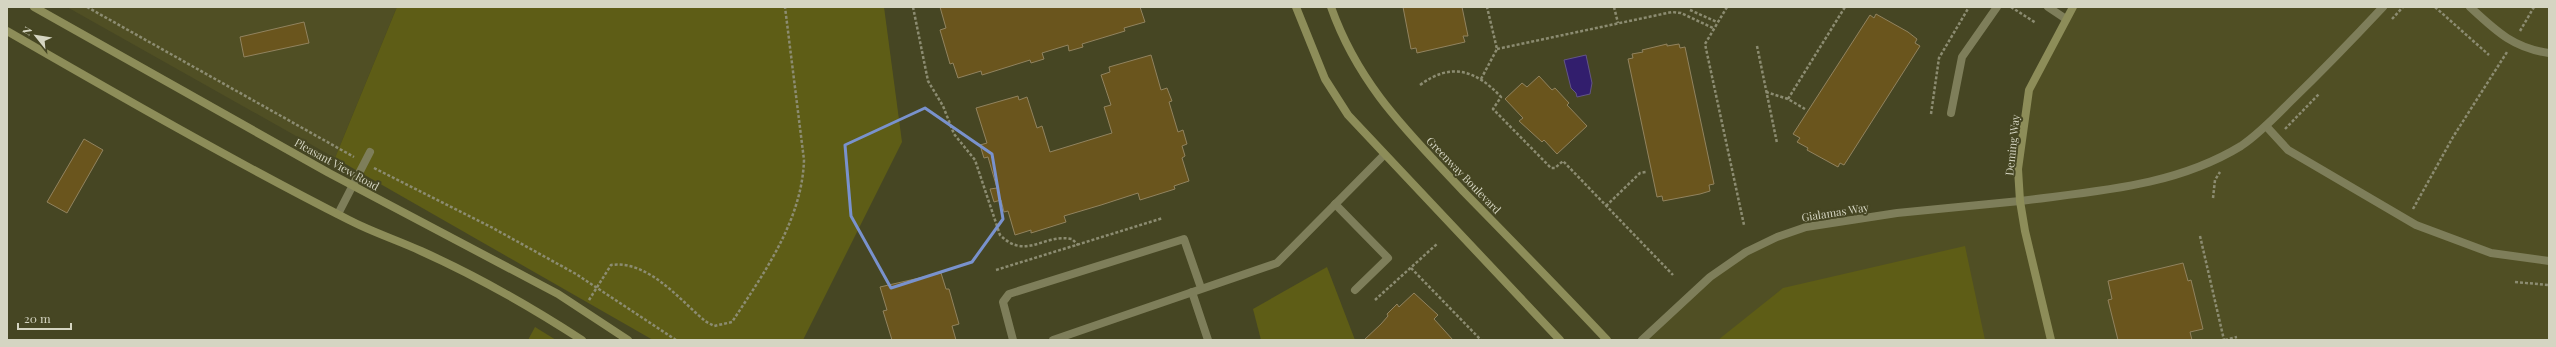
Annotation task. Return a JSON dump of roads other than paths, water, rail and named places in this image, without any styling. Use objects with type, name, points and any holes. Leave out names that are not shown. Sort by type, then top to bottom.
[{"type":"main road","name":"Pleasant View Road","points":[[34,7],[353,186],[558,294],[628,340]]},
{"type":"main road","points":[[1296,7],[1325,79],[1348,115],[1384,155],[1560,340]]},
{"type":"main road","name":"Greenway Boulevard","points":[[1331,7],[1351,54],[1374,92],[1407,132],[1607,340]]},
{"type":"main road","name":"Deming Way","points":[[2051,340],[2020,201],[2018,169],[2029,90],[2073,7]]},
{"type":"main road","points":[[7,31],[171,126],[338,214],[423,252],[544,315],[582,340]]},
{"type":"street","points":[[1952,113],[1962,58],[1997,7]]},
{"type":"street","points":[[2048,7],[2066,19]]},
{"type":"street","name":"Gialamas Way","points":[[1642,340],[1710,277],[1746,252],[1777,237],[1806,227],[1897,213],[2020,201],[2129,187],[2199,166],[2241,146],[2266,126],[2383,7]]},
{"type":"street","points":[[2470,7],[2512,43],[2532,50],[2549,53]]},
{"type":"street","points":[[2266,126],[2288,150],[2416,225],[2491,253],[2549,261]]},
{"type":"street","points":[[338,214],[370,152]]},
{"type":"street","points":[[1053,340],[1277,263],[1384,155]]},
{"type":"street","points":[[1336,204],[1388,258],[1355,290]]},
{"type":"street","points":[[1013,340],[1003,302],[1009,294],[1184,239],[1201,288]]},
{"type":"street","points":[[1192,292],[1208,340]]}]
